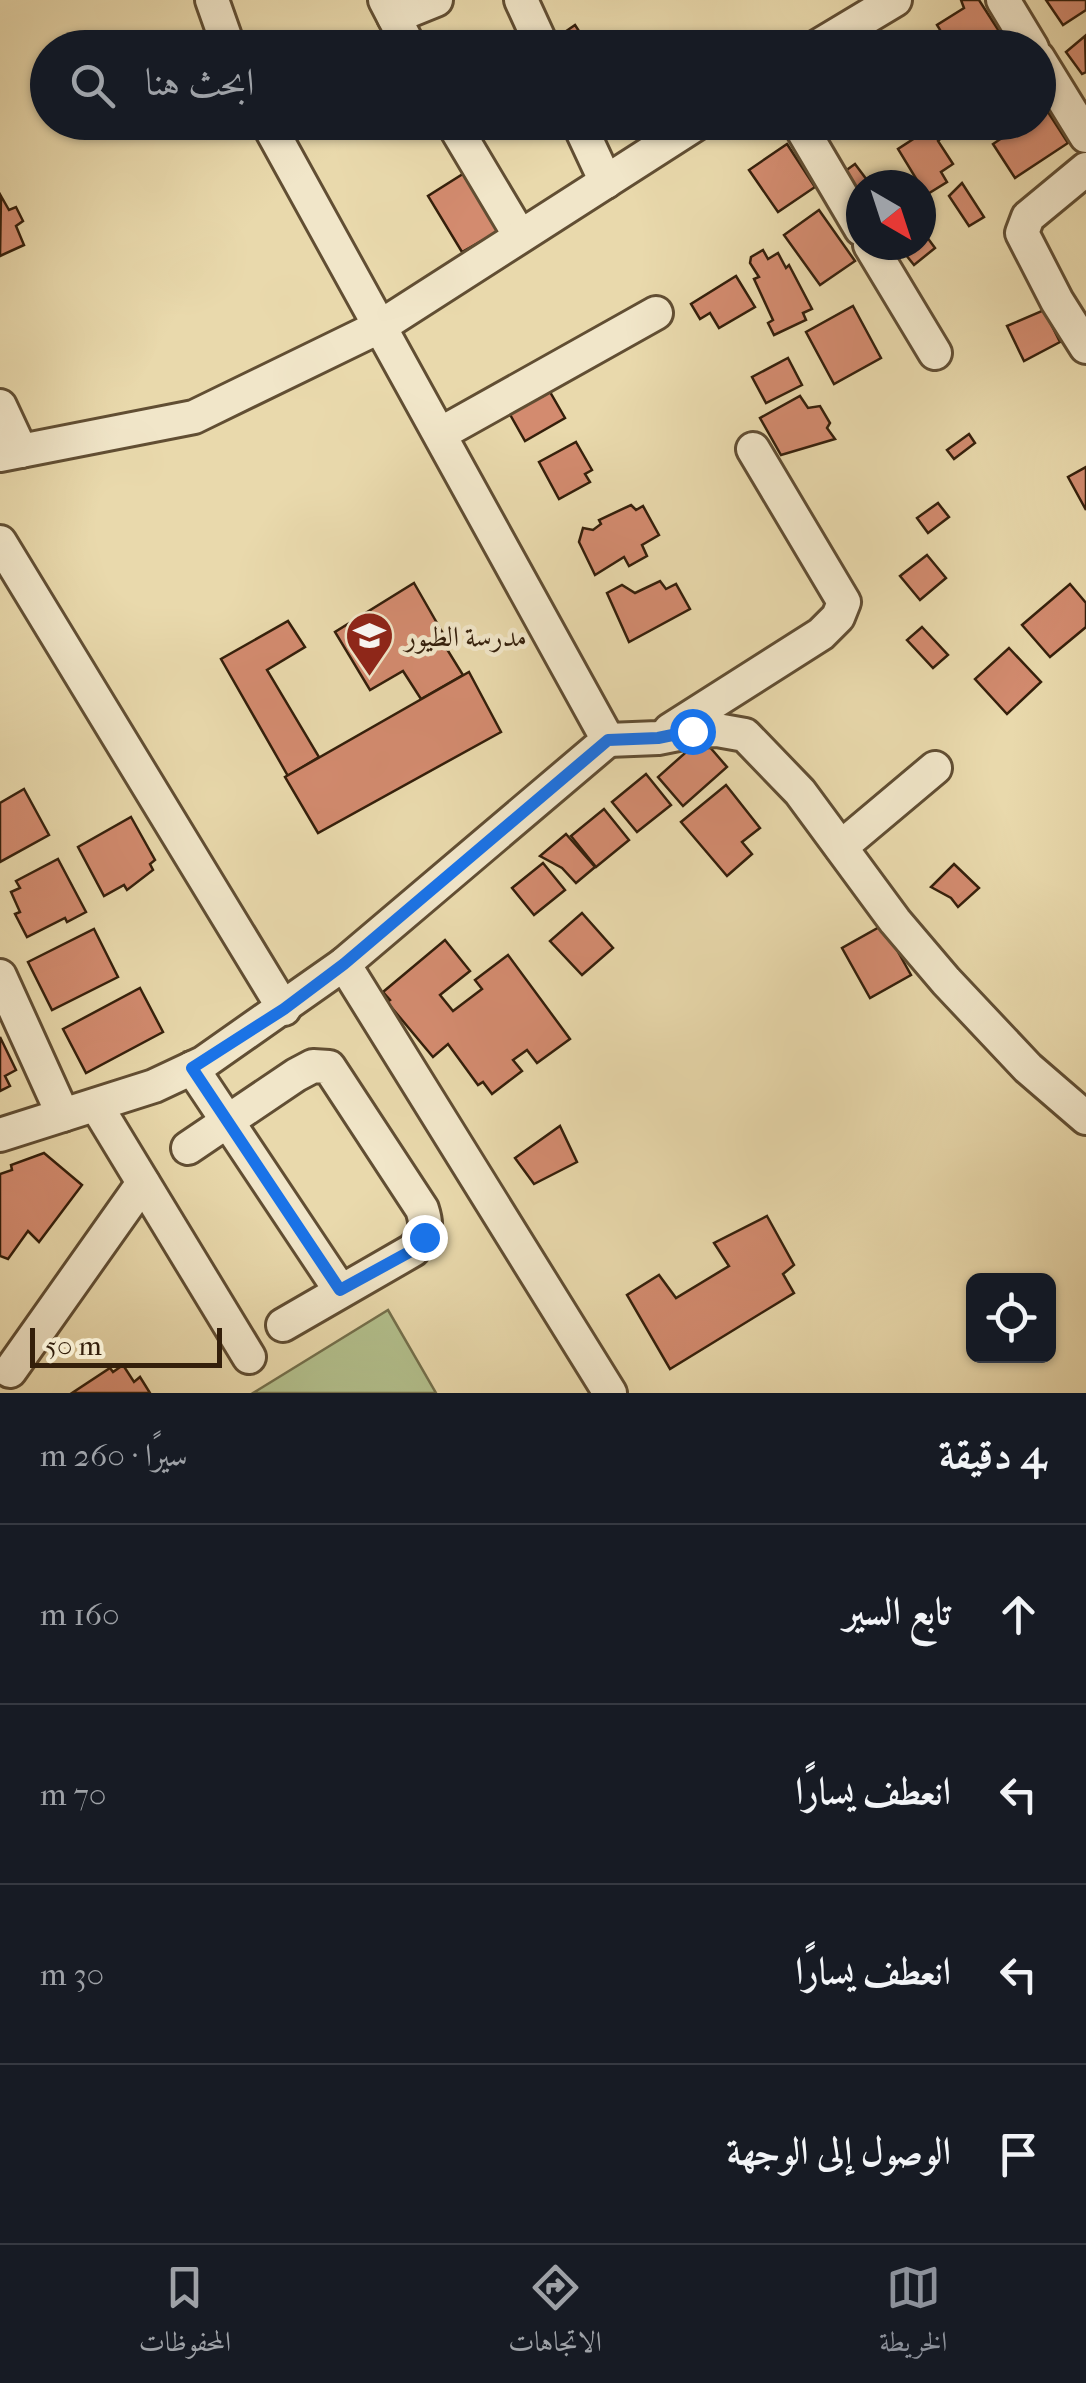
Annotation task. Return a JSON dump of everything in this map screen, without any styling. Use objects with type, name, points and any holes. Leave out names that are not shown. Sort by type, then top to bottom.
[{"type":"street","points":[[212,0],[223,30]]},
{"type":"street","points":[[390,9],[436,0]]},
{"type":"street","points":[[521,0],[535,30]]},
{"type":"street","points":[[845,30],[895,0]]},
{"type":"street","points":[[1004,0],[1022,30]]},
{"type":"street","points":[[1056,87],[1086,136]]},
{"type":"street","points":[[277,140],[608,740]]},
{"type":"street","points":[[463,140],[520,236]]},
{"type":"street","points":[[586,140],[606,182]]},
{"type":"street","points":[[0,406],[11,453],[194,417],[380,326],[670,140]]},
{"type":"street","points":[[809,140],[846,204]]},
{"type":"street","points":[[1086,169],[1028,217],[1022,233],[1057,302],[1086,347]]},
{"type":"street","points":[[879,260],[935,354]]},
{"type":"street","points":[[440,434],[656,313]]},
{"type":"street","points":[[658,738],[821,634],[838,617],[844,602],[752,449]]},
{"type":"street","points":[[0,542],[284,1009]]},
{"type":"street","points":[[0,1135],[154,1086],[192,1068],[284,1009],[344,964],[608,740],[717,730],[744,735],[800,792],[895,921],[946,982],[1028,1068],[1086,1118]]},
{"type":"street","points":[[842,847],[934,768]]},
{"type":"street","points":[[344,964],[610,1393]]},
{"type":"street","points":[[0,976],[62,1115]]},
{"type":"street","points":[[188,1148],[313,1066],[329,1067],[422,1209],[427,1225],[424,1237],[413,1250],[282,1325]]},
{"type":"street","points":[[192,1068],[340,1290]]},
{"type":"street","points":[[96,1104],[249,1357]]},
{"type":"street","points":[[10,1370],[143,1183]]},
{"type":"green space","points":[[388,1310],[436,1393],[253,1393]]},
{"type":"building","points":[[961,0],[979,0],[998,30],[940,30],[937,25],[964,8]]},
{"type":"building","points":[[1046,0],[1086,0],[1086,10],[1063,25]]},
{"type":"building","points":[[1085,36],[1086,72],[1082,74],[1066,52]]},
{"type":"building","points":[[1056,124],[1068,143],[1015,178],[993,144],[999,140],[1056,140]]},
{"type":"building","points":[[912,140],[939,140],[953,164],[941,172],[947,182],[936,189],[936,170],[911,170],[898,149]]},
{"type":"building","points":[[787,144],[815,187],[778,212],[749,170]]},
{"type":"building","points":[[466,172],[501,230],[462,252],[428,196]]},
{"type":"building","points":[[962,183],[984,217],[969,226],[949,196]]},
{"type":"building","points":[[1,196],[9,210],[16,207],[23,221],[16,226],[24,245],[0,256]]},
{"type":"building","points":[[819,210],[846,248],[846,260],[855,261],[820,285],[784,235]]},
{"type":"building","points":[[763,250],[768,259],[778,253],[786,268],[789,265],[812,309],[803,313],[806,320],[774,335],[768,323],[773,320],[754,279],[759,277],[750,263],[751,257]]},
{"type":"building","points":[[736,276],[755,307],[719,328],[710,313],[700,319],[691,304]]},
{"type":"building","points":[[853,306],[881,358],[834,384],[806,332]]},
{"type":"building","points":[[1044,310],[1060,342],[1024,361],[1007,326]]},
{"type":"building","points":[[788,358],[802,385],[766,403],[752,377]]},
{"type":"building","points":[[536,385],[543,396],[550,392],[565,418],[525,441],[504,404]]},
{"type":"building","points":[[800,396],[808,408],[820,406],[835,439],[781,455],[760,418]]},
{"type":"building","points":[[969,434],[975,443],[954,459],[947,450]]},
{"type":"building","points":[[576,442],[592,470],[585,474],[590,482],[559,499],[539,462]]},
{"type":"building","points":[[1086,467],[1086,510],[1068,477]]},
{"type":"building","points":[[938,503],[949,517],[928,533],[917,518]]},
{"type":"building","points":[[631,505],[636,510],[643,506],[659,535],[642,545],[647,556],[629,566],[624,557],[595,575],[579,542],[583,528],[593,530],[601,524],[599,520]]},
{"type":"building","points":[[927,555],[946,578],[920,600],[900,576]]},
{"type":"building","points":[[660,581],[666,589],[676,584],[690,609],[629,642],[607,593],[622,585],[635,593]]},
{"type":"building","points":[[414,583],[463,675],[421,699],[403,671],[370,690],[335,632]]},
{"type":"building","points":[[1070,584],[1086,603],[1086,627],[1050,657],[1022,625]]},
{"type":"building","points":[[288,621],[305,647],[267,670],[319,757],[288,776],[221,659]]},
{"type":"building","points":[[922,627],[948,655],[933,668],[907,640]]},
{"type":"building","points":[[1009,648],[1041,682],[1007,714],[975,679]]},
{"type":"building","points":[[469,672],[501,732],[318,833],[285,777]]},
{"type":"building","points":[[702,738],[727,767],[683,806],[658,777]]},
{"type":"building","points":[[646,774],[671,805],[637,832],[612,802]]},
{"type":"building","points":[[726,785],[760,828],[742,842],[752,854],[727,876],[681,822]]},
{"type":"building","points":[[24,789],[49,835],[0,862],[0,803]]},
{"type":"building","points":[[604,809],[629,840],[596,867],[571,836]]},
{"type":"building","points":[[131,817],[155,860],[150,864],[153,870],[127,890],[124,885],[104,896],[78,847]]},
{"type":"building","points":[[566,834],[595,867],[576,883],[562,868],[540,856]]},
{"type":"building","points":[[58,859],[86,912],[27,937],[15,914],[20,912],[11,892],[20,888],[16,881]]},
{"type":"building","points":[[543,863],[565,890],[534,915],[512,888]]},
{"type":"building","points":[[954,864],[979,888],[958,907],[951,898],[931,887]]},
{"type":"building","points":[[582,913],[613,948],[582,975],[550,941]]},
{"type":"building","points":[[883,925],[911,975],[870,998],[842,948]]},
{"type":"building","points":[[94,929],[118,977],[52,1010],[28,962]]},
{"type":"building","points":[[445,940],[470,971],[440,995],[453,1011],[482,989],[475,980],[508,955],[570,1039],[537,1063],[527,1050],[513,1060],[522,1071],[492,1094],[483,1082],[478,1085],[448,1044],[433,1057],[383,992]]},
{"type":"building","points":[[140,988],[163,1032],[86,1073],[63,1029]]},
{"type":"building","points":[[0,1037],[16,1070],[5,1076],[10,1086],[0,1091]]},
{"type":"building","points":[[560,1126],[577,1162],[534,1184],[515,1158]]},
{"type":"building","points":[[44,1153],[82,1185],[39,1242],[28,1231],[8,1259],[0,1256],[0,1174],[12,1170],[11,1165]]},
{"type":"building","points":[[767,1216],[794,1265],[783,1274],[794,1293],[670,1369],[627,1295],[659,1275],[676,1298],[729,1266],[714,1243]]},
{"type":"building","points":[[123,1365],[134,1382],[140,1377],[150,1393],[72,1393],[110,1368],[113,1372]]},
{"type":"place","name":"مدرسة الطيور","points":[[370,678]]},
{"type":"route","points":[[424,1237],[413,1250],[340,1290],[192,1068],[284,1009],[344,964],[608,740],[658,738],[692,731]]}]
